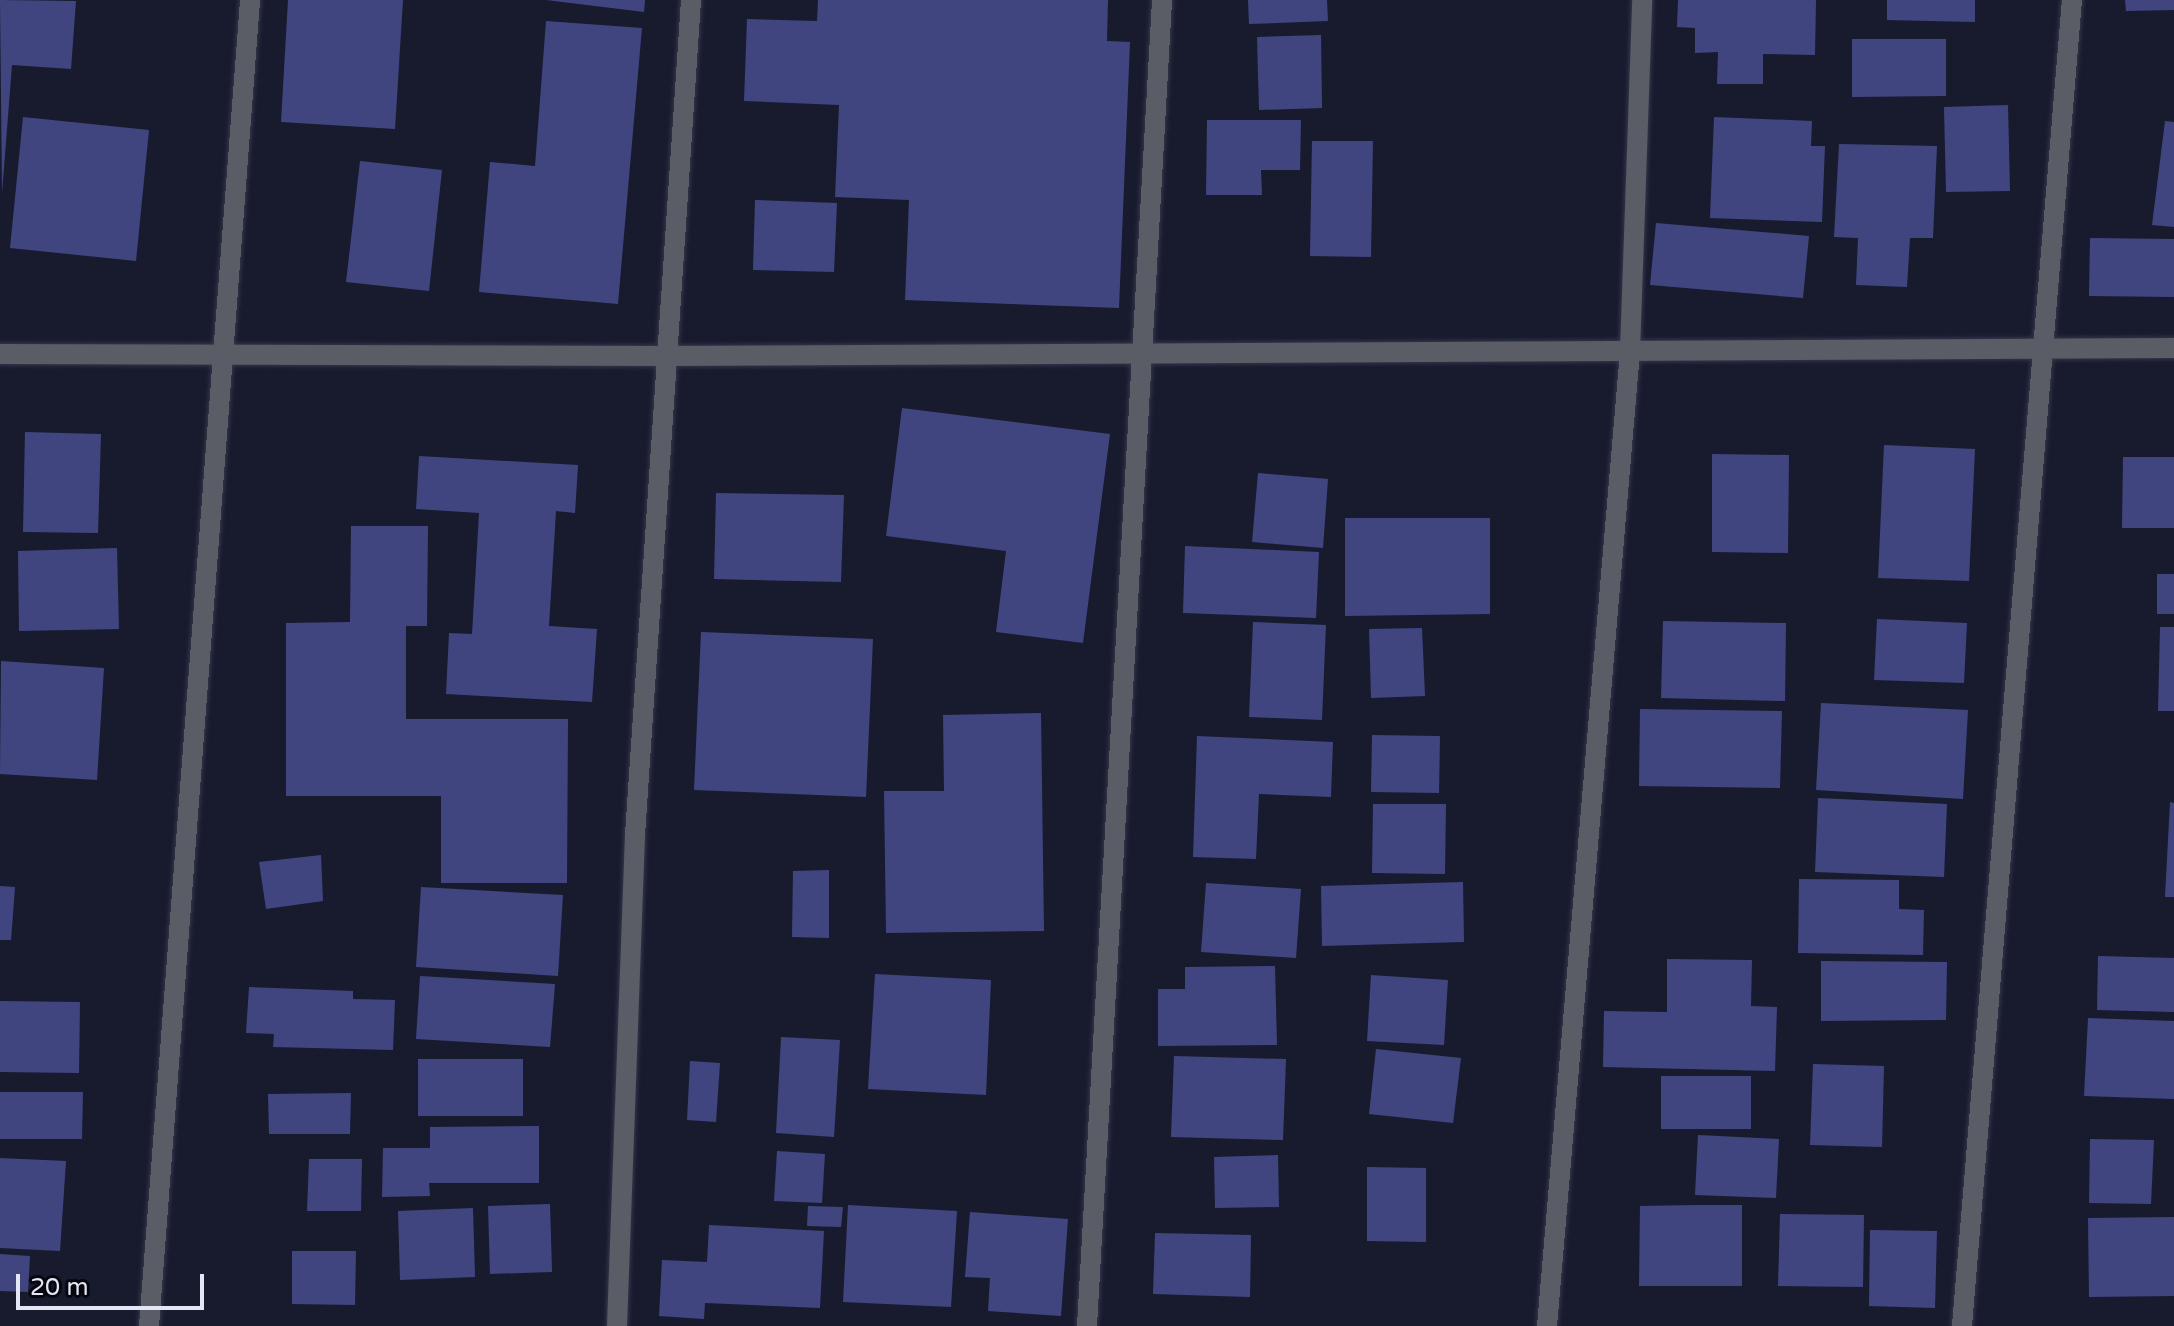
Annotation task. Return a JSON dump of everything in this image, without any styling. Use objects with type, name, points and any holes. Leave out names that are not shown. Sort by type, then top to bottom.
[{"type":"street","points":[[149,1326],[226,354],[250,0]]},
{"type":"street","points":[[617,1326],[635,835],[691,0]]},
{"type":"street","points":[[1087,1326],[1162,0]]},
{"type":"street","points":[[1547,1326],[1630,351],[1642,0]]},
{"type":"street","points":[[1962,1326],[2047,348],[2072,0]]},
{"type":"street","points":[[0,354],[668,356],[2174,348]]},
{"type":"building","points":[[0,0],[76,1],[71,69],[12,65],[2,193]]},
{"type":"building","points":[[288,0],[403,0],[395,129],[281,122]]},
{"type":"building","points":[[546,0],[645,0],[644,12]]},
{"type":"building","points":[[818,0],[1108,0],[1107,41],[1130,42],[1119,308],[905,300],[909,200],[835,197],[839,105],[744,101],[747,19],[817,21]]},
{"type":"building","points":[[1248,0],[1327,0],[1328,21],[1249,24]]},
{"type":"building","points":[[1678,0],[1816,0],[1815,55],[1763,54],[1763,84],[1717,84],[1718,52],[1695,53],[1695,28],[1677,27]]},
{"type":"building","points":[[1887,0],[1975,0],[1975,22],[1887,20]]},
{"type":"building","points":[[2125,0],[2174,0],[2174,10],[2126,11]]},
{"type":"building","points":[[546,21],[642,28],[618,304],[479,292],[490,162],[535,166]]},
{"type":"building","points":[[1321,35],[1322,108],[1259,110],[1257,37]]},
{"type":"building","points":[[1852,39],[1946,39],[1946,96],[1852,97]]},
{"type":"building","points":[[2008,105],[2010,191],[1946,192],[1944,107]]},
{"type":"building","points":[[23,117],[149,130],[136,261],[10,248]]},
{"type":"building","points":[[1714,117],[1812,121],[1811,146],[1825,146],[1822,222],[1710,218]]},
{"type":"building","points":[[1207,120],[1301,120],[1300,170],[1261,170],[1262,195],[1206,195]]},
{"type":"building","points":[[2165,121],[2174,122],[2174,227],[2152,225]]},
{"type":"building","points":[[1312,141],[1373,141],[1371,257],[1310,256]]},
{"type":"building","points":[[1839,144],[1937,146],[1933,238],[1910,238],[1907,287],[1856,285],[1858,238],[1834,237]]},
{"type":"building","points":[[360,161],[442,170],[429,291],[346,282]]},
{"type":"building","points":[[755,200],[837,203],[834,272],[753,270]]},
{"type":"building","points":[[1656,223],[1809,236],[1803,298],[1650,285]]},
{"type":"building","points":[[2090,238],[2174,239],[2174,297],[2089,296]]},
{"type":"building","points":[[902,408],[1110,434],[1083,643],[996,632],[1006,551],[886,536]]},
{"type":"building","points":[[25,432],[101,434],[98,533],[23,532]]},
{"type":"building","points":[[1884,445],[1975,449],[1969,581],[1878,578]]},
{"type":"building","points":[[1712,454],[1789,455],[1788,553],[1712,552]]},
{"type":"building","points":[[419,456],[578,465],[575,513],[556,511],[549,626],[597,629],[592,702],[446,694],[449,633],[472,634],[479,513],[416,509]]},
{"type":"building","points":[[2123,457],[2174,457],[2174,528],[2122,528]]},
{"type":"building","points":[[1258,473],[1328,479],[1323,548],[1252,542]]},
{"type":"building","points":[[716,493],[844,495],[841,582],[714,579]]},
{"type":"building","points":[[1345,518],[1490,518],[1490,614],[1345,616]]},
{"type":"building","points":[[351,526],[428,526],[427,626],[406,626],[406,719],[568,719],[567,883],[441,883],[441,796],[286,796],[286,623],[350,622]]},
{"type":"building","points":[[1185,546],[1319,552],[1316,618],[1183,613]]},
{"type":"building","points":[[117,548],[119,629],[19,631],[18,551]]},
{"type":"building","points":[[2157,574],[2174,574],[2174,614],[2157,614]]},
{"type":"building","points":[[1877,619],[1967,623],[1964,683],[1874,680]]},
{"type":"building","points":[[1663,621],[1786,623],[1785,701],[1661,698]]},
{"type":"building","points":[[1253,622],[1326,625],[1322,720],[1249,717]]},
{"type":"building","points":[[2160,627],[2174,627],[2174,711],[2158,711]]},
{"type":"building","points":[[1422,628],[1425,696],[1371,698],[1369,629]]},
{"type":"building","points":[[701,632],[873,639],[866,797],[694,790]]},
{"type":"building","points":[[1,661],[104,668],[97,780],[0,774]]},
{"type":"building","points":[[1821,703],[1968,710],[1963,799],[1816,790]]},
{"type":"building","points":[[1640,709],[1782,711],[1780,788],[1639,786]]},
{"type":"building","points":[[1041,713],[1044,931],[886,933],[884,791],[944,791],[943,715]]},
{"type":"building","points":[[1372,735],[1440,736],[1439,793],[1371,792]]},
{"type":"building","points":[[1197,736],[1333,742],[1331,797],[1259,794],[1256,859],[1193,857]]},
{"type":"building","points":[[1818,798],[1947,804],[1944,877],[1815,872]]},
{"type":"building","points":[[2170,802],[2174,803],[2174,897],[2165,897]]},
{"type":"building","points":[[1373,804],[1446,804],[1445,874],[1372,873]]},
{"type":"building","points":[[321,855],[323,901],[266,909],[259,862]]},
{"type":"building","points":[[829,870],[829,938],[792,937],[793,871]]},
{"type":"building","points":[[1799,879],[1899,880],[1899,909],[1924,910],[1923,955],[1798,953]]},
{"type":"building","points":[[1463,882],[1464,942],[1322,946],[1321,886]]},
{"type":"building","points":[[1206,883],[1301,889],[1296,958],[1201,952]]},
{"type":"building","points":[[0,886],[15,887],[11,940],[0,940]]},
{"type":"building","points":[[421,887],[563,895],[558,976],[416,967]]},
{"type":"building","points":[[2098,956],[2174,958],[2174,1012],[2097,1010]]},
{"type":"building","points":[[1667,959],[1752,960],[1751,1006],[1777,1007],[1775,1071],[1603,1067],[1604,1011],[1667,1012]]},
{"type":"building","points":[[1821,961],[1947,962],[1946,1020],[1821,1021]]},
{"type":"building","points":[[1275,966],[1277,1045],[1158,1046],[1158,989],[1185,989],[1185,967]]},
{"type":"building","points":[[875,974],[991,980],[986,1095],[868,1089]]},
{"type":"building","points":[[1371,975],[1448,980],[1444,1045],[1367,1041]]},
{"type":"building","points":[[420,976],[555,984],[550,1047],[416,1039]]},
{"type":"building","points":[[249,987],[353,991],[353,999],[395,1000],[393,1050],[273,1047],[274,1034],[246,1033]]},
{"type":"building","points":[[0,1001],[80,1002],[79,1073],[0,1072]]},
{"type":"building","points":[[2088,1018],[2174,1021],[2174,1099],[2084,1096]]},
{"type":"building","points":[[781,1037],[840,1040],[834,1137],[776,1133]]},
{"type":"building","points":[[1376,1049],[1461,1058],[1453,1123],[1369,1114]]},
{"type":"building","points":[[1174,1056],[1286,1059],[1283,1140],[1171,1137]]},
{"type":"building","points":[[418,1059],[523,1059],[523,1116],[418,1116]]},
{"type":"building","points":[[690,1061],[720,1063],[716,1122],[687,1120]]},
{"type":"building","points":[[1813,1064],[1884,1066],[1882,1147],[1810,1145]]},
{"type":"building","points":[[1661,1076],[1751,1076],[1751,1129],[1661,1129]]},
{"type":"building","points":[[0,1092],[83,1092],[82,1139],[0,1139]]},
{"type":"building","points":[[351,1093],[350,1134],[269,1134],[268,1094]]},
{"type":"building","points":[[539,1126],[539,1183],[429,1183],[430,1196],[382,1197],[383,1148],[430,1148],[430,1127]]},
{"type":"building","points":[[1698,1135],[1779,1139],[1776,1198],[1695,1195]]},
{"type":"building","points":[[2090,1139],[2154,1140],[2151,1204],[2089,1203]]},
{"type":"building","points":[[777,1151],[825,1154],[822,1203],[774,1201]]},
{"type":"building","points":[[1278,1155],[1279,1207],[1215,1208],[1214,1157]]},
{"type":"building","points":[[0,1158],[66,1161],[60,1251],[0,1248]]},
{"type":"building","points":[[309,1159],[362,1159],[361,1211],[307,1211]]},
{"type":"building","points":[[1367,1167],[1426,1168],[1426,1242],[1367,1241]]},
{"type":"building","points":[[550,1204],[552,1272],[490,1274],[488,1206]]},
{"type":"building","points":[[848,1205],[957,1211],[951,1307],[843,1302]]},
{"type":"building","points":[[1742,1205],[1742,1286],[1639,1286],[1640,1206]]},
{"type":"building","points":[[808,1206],[843,1207],[841,1227],[807,1226]]},
{"type":"building","points":[[473,1208],[475,1277],[400,1280],[398,1211]]},
{"type":"building","points":[[970,1212],[1068,1219],[1061,1316],[988,1311],[990,1278],[965,1277]]},
{"type":"building","points":[[1780,1214],[1864,1215],[1863,1287],[1778,1286]]},
{"type":"building","points":[[2174,1217],[2174,1296],[2089,1297],[2088,1218]]},
{"type":"building","points":[[709,1225],[824,1231],[820,1308],[705,1303],[704,1319],[659,1316],[662,1260],[707,1262]]},
{"type":"building","points":[[1870,1230],[1937,1231],[1935,1308],[1869,1306]]},
{"type":"building","points":[[1155,1233],[1251,1235],[1250,1297],[1153,1294]]},
{"type":"building","points":[[292,1251],[356,1251],[355,1305],[292,1304]]},
{"type":"building","points":[[0,1254],[30,1256],[28,1292],[0,1291]]}]
